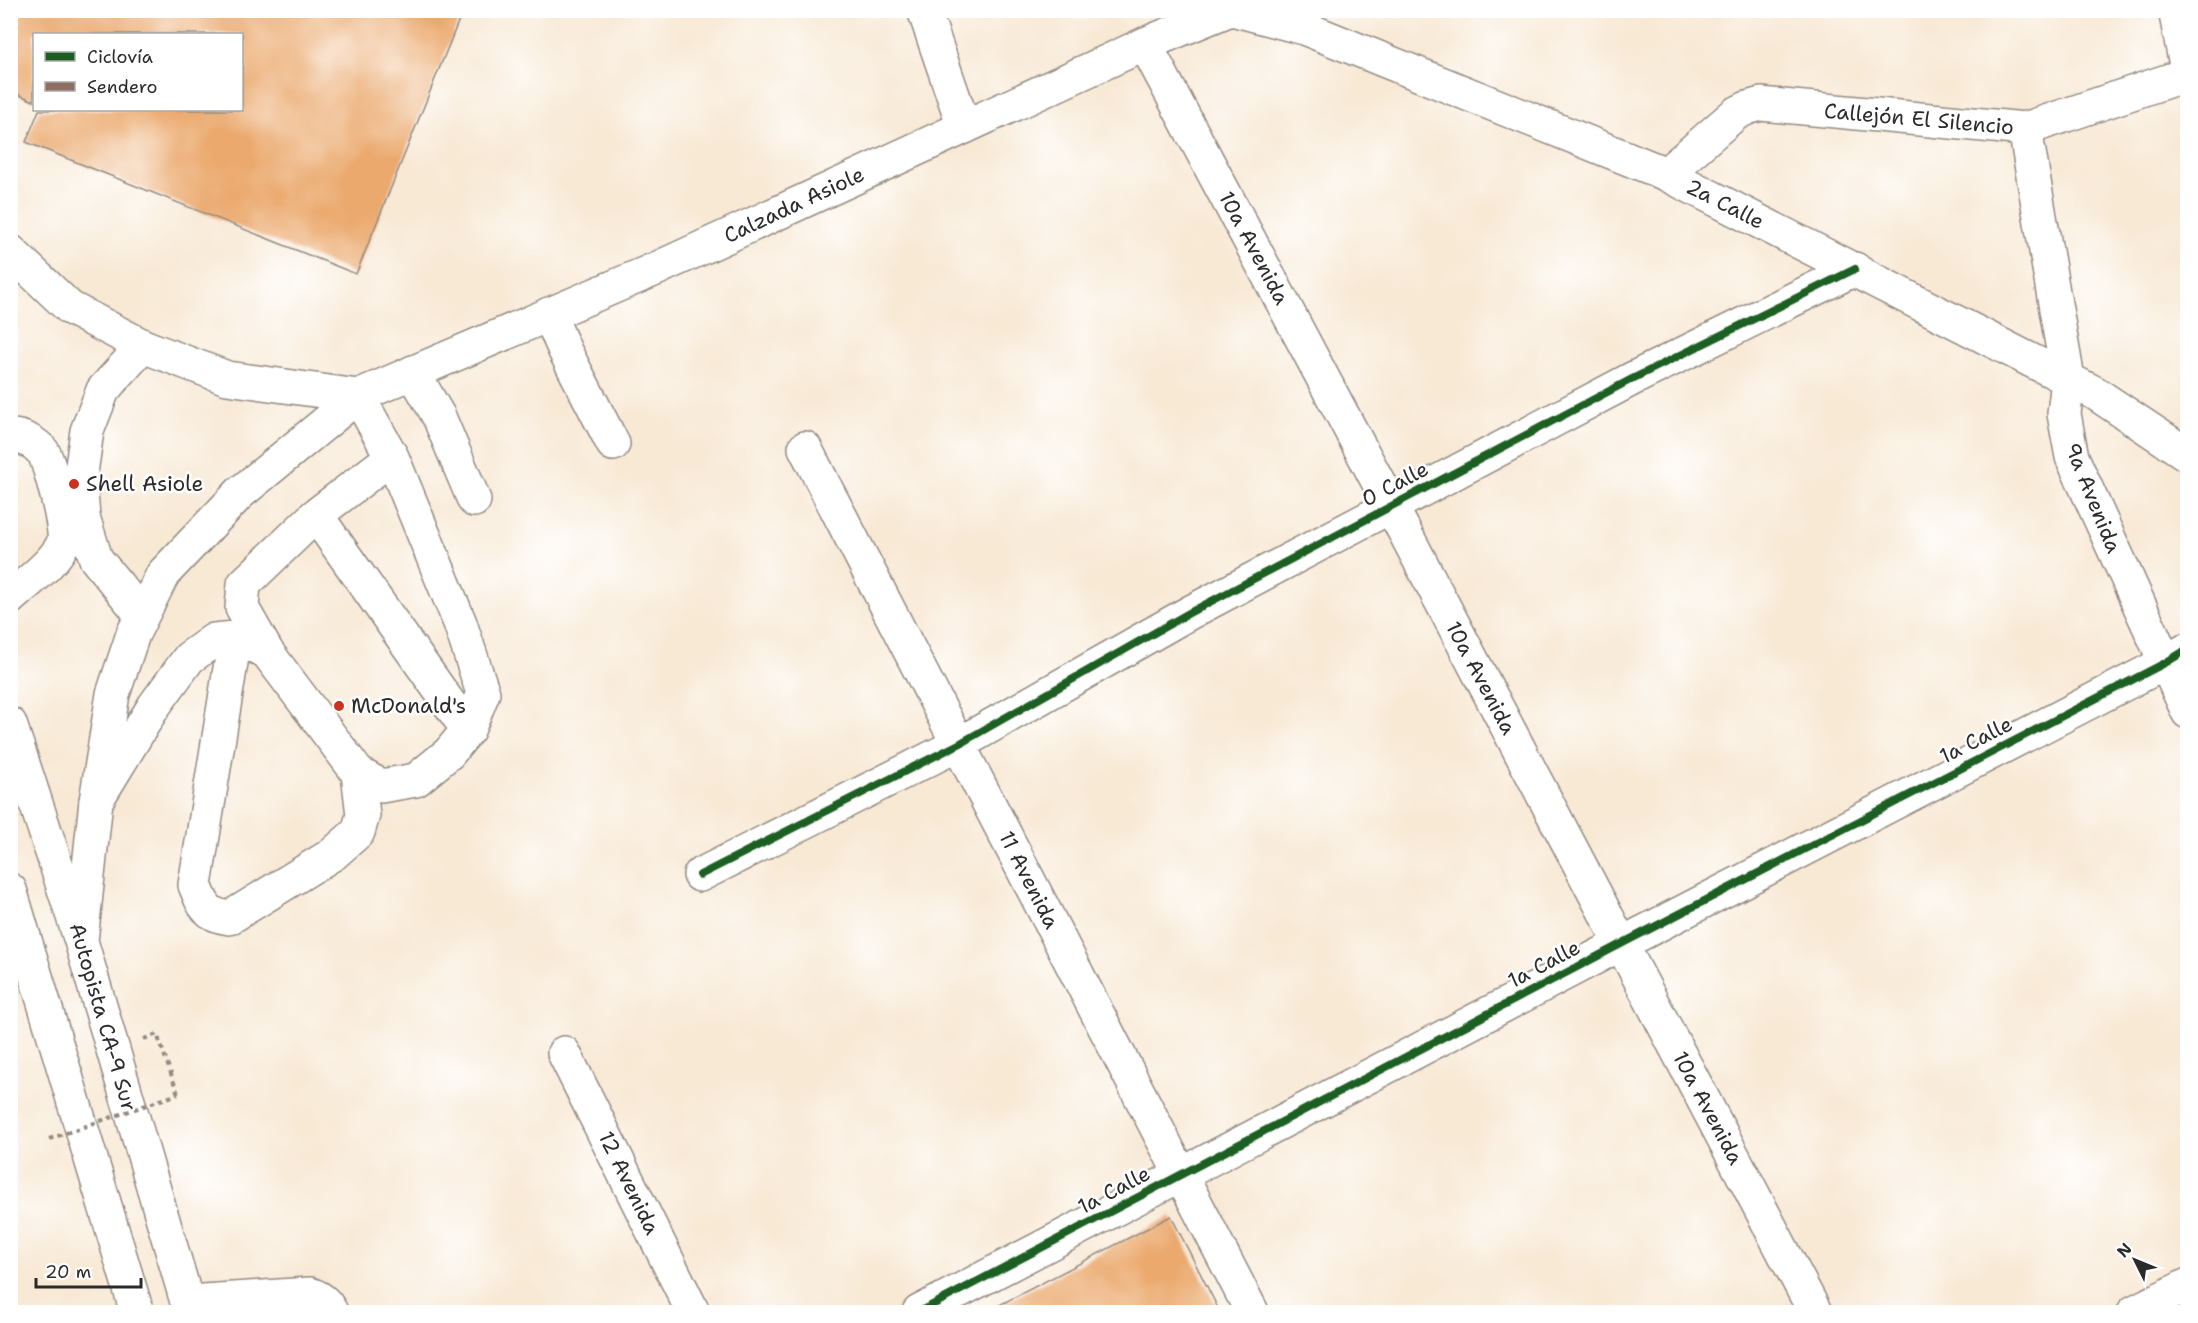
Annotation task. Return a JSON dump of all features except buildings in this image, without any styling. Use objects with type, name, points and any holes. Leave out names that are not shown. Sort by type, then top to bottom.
[{"type":"main road","points":[[924,10],[964,127]]},
{"type":"main road","name":"Calzada Asiole","points":[[81,941],[96,801],[113,694],[133,634],[142,615],[164,574],[240,493],[358,396],[658,268],[1145,44],[1228,10]]},
{"type":"main road","name":"2a Calle","points":[[1236,10],[1305,28],[1666,174],[2095,393],[2187,455]]},
{"type":"main road","points":[[2175,10],[2187,74]]},
{"type":"main road","name":"10a Avenida","points":[[1145,44],[1815,1312]]},
{"type":"main road","name":"Callejón El Silencio","points":[[1666,174],[1735,114],[1761,104],[2025,129],[2187,74]]},
{"type":"main road","name":"9a Avenida","points":[[2025,129],[2068,379],[2064,414],[2072,457],[2176,656],[2187,712]]},
{"type":"main road","points":[[10,251],[70,308],[143,346],[226,378],[358,396],[392,457],[460,623],[483,693],[468,730],[449,753],[416,780],[381,786],[358,773],[267,652],[242,608],[244,584],[316,515],[392,457]]},
{"type":"main road","name":"0 Calle","points":[[700,875],[959,744],[1189,613],[1632,379],[1855,269]]},
{"type":"main road","points":[[549,314],[565,351],[613,444]]},
{"type":"main road","points":[[10,598],[53,558],[64,540],[67,483],[103,390],[143,346]]},
{"type":"main road","points":[[413,372],[439,417],[474,500]]},
{"type":"main road","points":[[10,436],[15,435],[31,442],[44,453],[67,483],[83,517],[96,559],[142,615]]},
{"type":"main road","name":"11 Avenida","points":[[805,448],[1252,1312]]},
{"type":"main road","points":[[316,515],[468,730]]},
{"type":"main road","points":[[96,801],[154,706],[189,658],[214,640],[235,638],[267,652]]},
{"type":"main road","points":[[235,638],[195,885],[203,905],[216,916],[229,918],[333,854],[358,832],[363,815],[358,773]]},
{"type":"main road","name":"1a Calle","points":[[919,1312],[2176,656]]},
{"type":"main road","name":"Autopista CA-9 Sur","points":[[10,724],[81,941],[189,1307]]},
{"type":"main road","points":[[10,890],[137,1312]]},
{"type":"main road","name":"12 Avenida","points":[[564,1053],[693,1312]]},
{"type":"main road","points":[[2134,1312],[2187,1286]]},
{"type":"main road","points":[[189,1307],[244,1305],[310,1294],[319,1297],[331,1312]]},
{"type":"path","points":[[49,1139],[178,1094],[157,1034]]},
{"type":"cycle path","points":[[700,875],[959,744],[1189,613],[1632,379],[1855,269]]},
{"type":"cycle path","points":[[919,1312],[2188,649]]},
{"type":"place","name":"Shell Asiole","points":[[74,484]]},
{"type":"place","name":"McDonald's","points":[[339,706]]}]
